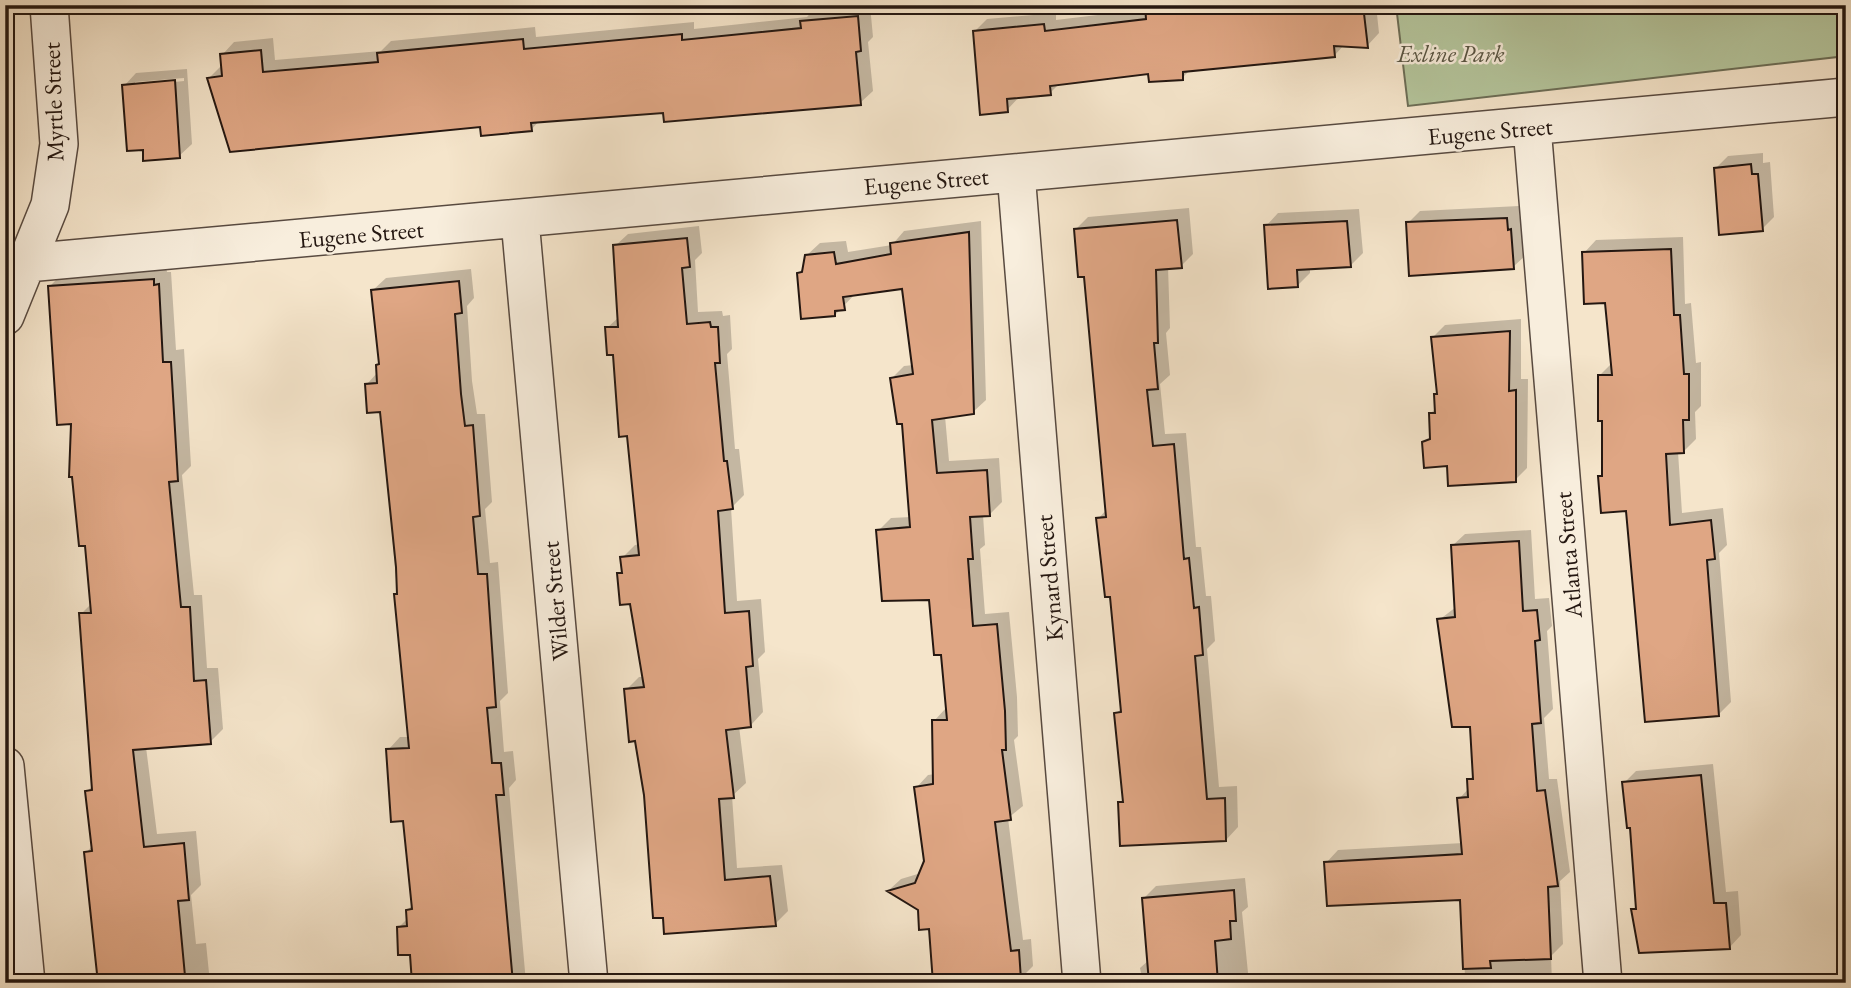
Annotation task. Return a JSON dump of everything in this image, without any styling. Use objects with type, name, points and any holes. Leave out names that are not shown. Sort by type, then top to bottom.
[{"type":"street","name":"Myrtle Street","points":[[5,316],[17,264],[50,205],[60,144],[49,5]]},
{"type":"street","name":"Eugene Street","points":[[17,264],[1846,97]]},
{"type":"street","name":"Atlanta Street","points":[[1532,127],[1603,983]]},
{"type":"street","name":"Kynard Street","points":[[1016,173],[1082,983]]},
{"type":"street","name":"Wilder Street","points":[[520,220],[589,983]]},
{"type":"street","points":[[5,766],[26,983]]},
{"type":"green space","name":"Exline Park","points":[[1396,5],[1846,5],[1846,56],[1408,106]]},
{"type":"building","points":[[1145,5],[1181,5],[1181,14],[1242,9],[1241,5],[1363,5],[1368,48],[1334,46],[1335,57],[1183,72],[1183,80],[1149,82],[1148,74],[1050,86],[1051,95],[1007,99],[1008,112],[980,115],[973,31],[1044,24],[1045,31],[1146,19]]},
{"type":"building","points":[[858,16],[861,51],[856,52],[861,105],[664,122],[663,113],[531,123],[532,131],[481,136],[480,127],[230,152],[207,78],[222,76],[220,54],[261,50],[263,72],[378,62],[377,53],[523,39],[524,49],[682,34],[682,40],[801,28],[800,21]]},
{"type":"building","points":[[175,80],[180,158],[143,161],[143,150],[127,151],[122,85]]},
{"type":"building","points":[[1751,164],[1752,174],[1758,174],[1763,231],[1719,235],[1714,168]]},
{"type":"building","points":[[1507,218],[1508,230],[1511,229],[1514,269],[1409,276],[1406,222]]},
{"type":"building","points":[[1177,220],[1182,268],[1156,270],[1158,343],[1154,343],[1158,389],[1147,390],[1153,446],[1174,444],[1184,559],[1189,558],[1194,608],[1199,607],[1203,655],[1195,656],[1207,799],[1225,798],[1226,841],[1120,846],[1118,802],[1123,802],[1114,713],[1121,712],[1110,597],[1105,597],[1096,518],[1106,517],[1084,277],[1078,277],[1074,229]]},
{"type":"building","points":[[1347,221],[1351,267],[1297,270],[1298,287],[1268,289],[1264,225]]},
{"type":"building","points":[[969,232],[974,414],[932,420],[937,473],[987,470],[990,516],[970,517],[973,559],[968,559],[973,626],[997,624],[1005,711],[1006,750],[1002,750],[1011,820],[995,822],[1011,951],[1019,950],[1021,980],[1011,983],[933,983],[929,929],[919,930],[918,910],[887,891],[915,883],[924,861],[914,787],[933,784],[932,720],[947,720],[941,655],[934,655],[929,600],[882,601],[876,530],[910,527],[902,424],[897,424],[890,378],[913,374],[902,289],[843,297],[845,310],[835,311],[835,316],[801,319],[797,273],[802,272],[805,255],[834,252],[836,264],[891,254],[890,243]]},
{"type":"building","points":[[687,238],[690,267],[682,268],[687,324],[710,322],[711,327],[718,327],[720,363],[715,363],[724,461],[727,461],[733,509],[718,511],[725,613],[749,611],[753,666],[746,667],[751,727],[726,730],[734,798],[719,799],[725,880],[770,876],[776,926],[664,934],[663,918],[653,918],[644,795],[635,741],[629,742],[624,689],[644,687],[630,604],[620,605],[617,573],[622,573],[620,557],[639,555],[627,436],[619,437],[613,355],[607,355],[605,327],[618,327],[613,245]]},
{"type":"building","points":[[1671,249],[1674,315],[1680,315],[1684,374],[1689,374],[1689,420],[1683,420],[1684,453],[1666,454],[1670,525],[1711,520],[1715,559],[1707,560],[1719,716],[1645,722],[1626,511],[1601,513],[1598,476],[1602,476],[1602,421],[1598,421],[1598,375],[1612,375],[1605,303],[1584,304],[1582,252]]},
{"type":"building","points":[[154,279],[154,285],[159,284],[163,362],[171,362],[178,481],[169,482],[181,607],[190,607],[194,681],[206,680],[211,744],[133,750],[144,847],[184,843],[189,900],[178,901],[185,976],[136,983],[98,983],[84,852],[92,851],[85,791],[92,790],[79,613],[91,613],[85,546],[79,546],[72,477],[69,477],[71,424],[57,425],[48,286]]},
{"type":"building","points":[[459,281],[462,313],[455,314],[461,394],[465,426],[473,425],[480,516],[473,517],[478,574],[487,574],[496,707],[487,708],[492,763],[501,763],[504,795],[496,795],[513,983],[412,983],[410,955],[398,955],[397,927],[407,926],[406,910],[412,909],[403,821],[391,822],[386,749],[409,748],[394,594],[397,594],[396,567],[380,412],[367,413],[365,384],[377,383],[376,365],[379,364],[371,290]]},
{"type":"building","points":[[1510,331],[1509,391],[1516,390],[1516,482],[1448,486],[1447,466],[1424,468],[1422,442],[1430,439],[1429,413],[1435,413],[1434,394],[1437,394],[1431,337]]},
{"type":"building","points":[[1519,541],[1523,611],[1537,610],[1540,640],[1535,641],[1541,723],[1532,724],[1537,791],[1545,790],[1558,886],[1548,887],[1551,959],[1490,961],[1491,968],[1463,969],[1460,900],[1327,906],[1324,862],[1462,854],[1457,798],[1468,797],[1467,779],[1473,779],[1470,727],[1452,727],[1437,619],[1455,617],[1451,545]]},
{"type":"building","points":[[1701,775],[1714,903],[1726,903],[1730,949],[1639,953],[1631,909],[1636,909],[1630,828],[1627,828],[1622,782]]},
{"type":"building","points":[[1234,890],[1236,921],[1230,921],[1231,939],[1215,941],[1218,983],[1149,983],[1142,898]]}]
